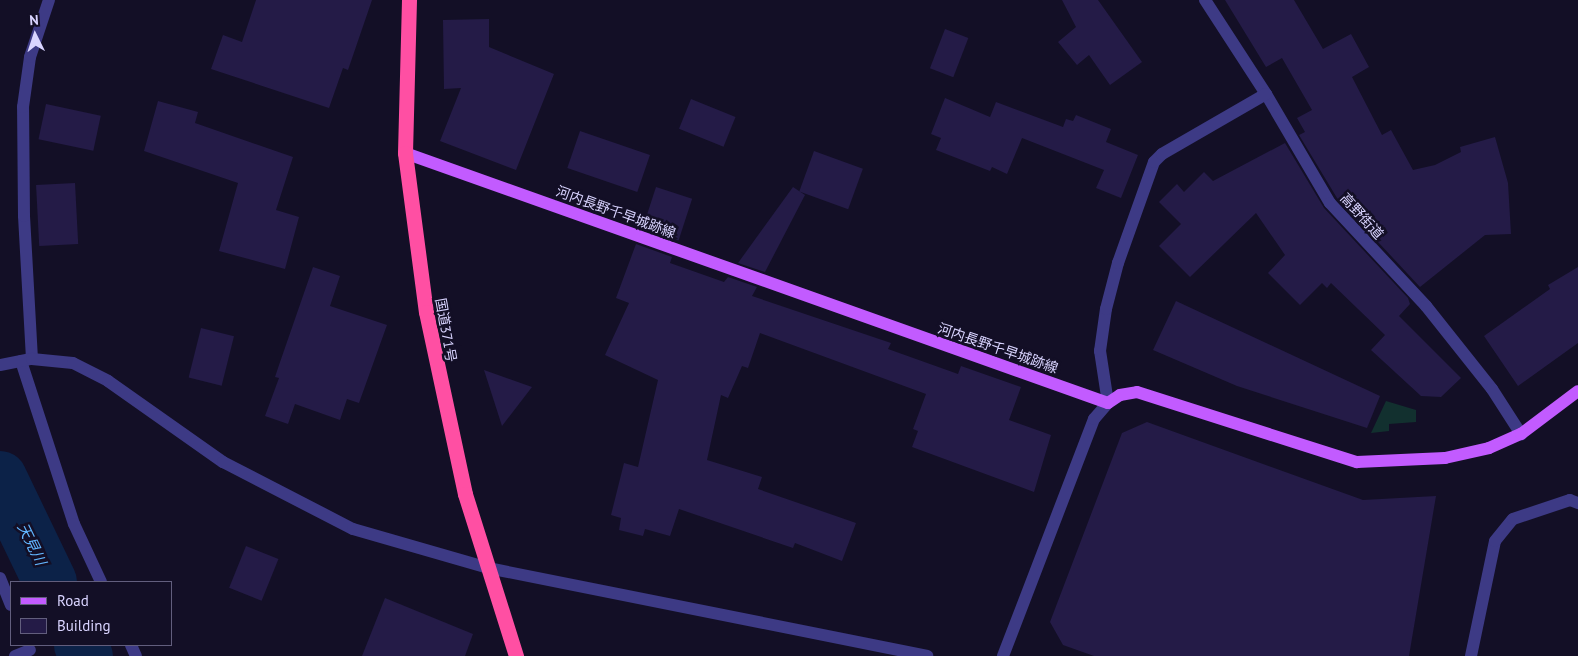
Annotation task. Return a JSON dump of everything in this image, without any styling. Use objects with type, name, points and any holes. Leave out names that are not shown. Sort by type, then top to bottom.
[{"type":"highway","name":"国道371号","points":[[409,0],[405,153],[433,353],[465,494],[516,656]]},
{"type":"main road","name":"河内長野千早城跡線","points":[[405,153],[1108,403]]},
{"type":"main road","points":[[1108,403],[1120,395],[1137,392],[1357,462],[1445,458],[1489,448],[1521,434],[1578,391]]},
{"type":"street","points":[[49,0],[30,57],[23,107],[27,360],[74,524],[101,581]]},
{"type":"street","name":"高野街道","points":[[1205,0],[1266,94],[1330,203],[1426,306],[1492,389],[1521,434]]},
{"type":"street","points":[[1003,656],[1094,418],[1108,403],[1100,351],[1106,309],[1118,262],[1154,162],[1162,154],[1266,94]]},
{"type":"street","points":[[2,365],[27,360],[73,363],[108,381],[223,462],[353,529],[488,568],[927,656]]},
{"type":"street","points":[[1471,656],[1495,541],[1513,520],[1570,500],[1578,503]]},
{"type":"street","points":[[0,578],[10,603]]},
{"type":"street","points":[[15,656],[30,650]]},
{"type":"green space","points":[[1386,401],[1416,410],[1416,422],[1389,424],[1389,431],[1371,433]]},
{"type":"building","points":[[256,0],[372,0],[348,70],[343,68],[329,108],[211,69],[223,35],[242,42]]},
{"type":"building","points":[[1062,0],[1098,0],[1142,62],[1110,85],[1089,55],[1077,65],[1058,42],[1076,27]]},
{"type":"building","points":[[1225,0],[1294,0],[1323,49],[1351,34],[1369,67],[1352,77],[1382,135],[1391,130],[1413,170],[1435,165],[1461,152],[1460,147],[1495,137],[1508,183],[1511,234],[1485,235],[1420,287],[1337,198],[1299,135],[1305,132],[1297,118],[1312,110],[1282,58],[1266,67]]},
{"type":"building","points":[[489,19],[489,47],[554,74],[516,170],[440,141],[461,88],[444,89],[443,20]]},
{"type":"building","points":[[945,29],[968,38],[953,77],[930,68]]},
{"type":"building","points":[[945,98],[990,117],[996,102],[1063,127],[1066,119],[1073,121],[1076,115],[1111,129],[1106,142],[1138,155],[1121,198],[1096,188],[1104,170],[1022,138],[1007,174],[992,167],[990,171],[936,150],[941,138],[931,134]]},
{"type":"building","points":[[691,99],[736,117],[724,147],[679,129]]},
{"type":"building","points":[[158,101],[198,112],[195,123],[293,157],[276,210],[299,217],[285,269],[219,251],[238,183],[144,151]]},
{"type":"building","points":[[46,104],[101,116],[93,151],[39,139]]},
{"type":"building","points":[[580,131],[650,155],[637,192],[567,168]]},
{"type":"building","points":[[1285,143],[1324,208],[1408,298],[1410,304],[1399,316],[1461,378],[1441,397],[1421,396],[1371,350],[1385,335],[1331,283],[1327,288],[1322,283],[1300,305],[1268,273],[1285,255],[1256,213],[1190,277],[1159,246],[1181,224],[1159,202],[1177,184],[1184,192],[1204,172],[1213,181]]},
{"type":"building","points":[[814,151],[863,169],[848,209],[799,191]]},
{"type":"building","points":[[75,183],[78,244],[39,246],[36,185]]},
{"type":"building","points":[[656,187],[692,199],[679,241],[642,229]]},
{"type":"building","points":[[793,187],[805,195],[765,272],[738,263]]},
{"type":"building","points":[[636,244],[672,257],[670,263],[724,282],[728,277],[757,287],[752,296],[891,343],[888,349],[958,374],[961,366],[1021,387],[1009,420],[1051,435],[1034,492],[912,447],[918,431],[913,429],[926,394],[760,333],[748,368],[742,366],[728,398],[721,395],[707,460],[762,477],[758,489],[856,523],[842,561],[795,543],[793,548],[679,509],[670,536],[645,529],[643,536],[619,530],[621,518],[611,515],[624,463],[638,467],[658,380],[605,355],[629,303],[616,298]]},
{"type":"building","points":[[313,267],[340,276],[330,306],[387,325],[359,403],[347,399],[340,420],[295,404],[288,424],[265,416],[279,378],[275,377]]},
{"type":"building","points":[[1578,267],[1578,343],[1518,386],[1484,336],[1550,289],[1548,285]]},
{"type":"building","points":[[1176,301],[1380,396],[1367,428],[1237,386],[1153,350]]},
{"type":"building","points":[[201,328],[234,336],[222,386],[189,377]]},
{"type":"building","points":[[484,370],[532,387],[502,426]]},
{"type":"building","points":[[1147,422],[1363,500],[1436,496],[1409,656],[1094,656],[1063,645],[1050,622],[1122,433]]},
{"type":"building","points":[[246,546],[278,559],[262,601],[229,588]]},
{"type":"building","points":[[385,598],[473,634],[465,656],[362,656]]},
{"type":"waterway","name":"天見川","points":[[0,478],[50,581]]},
{"type":"waterway","name":"天見川","points":[[81,646],[86,656]]}]
